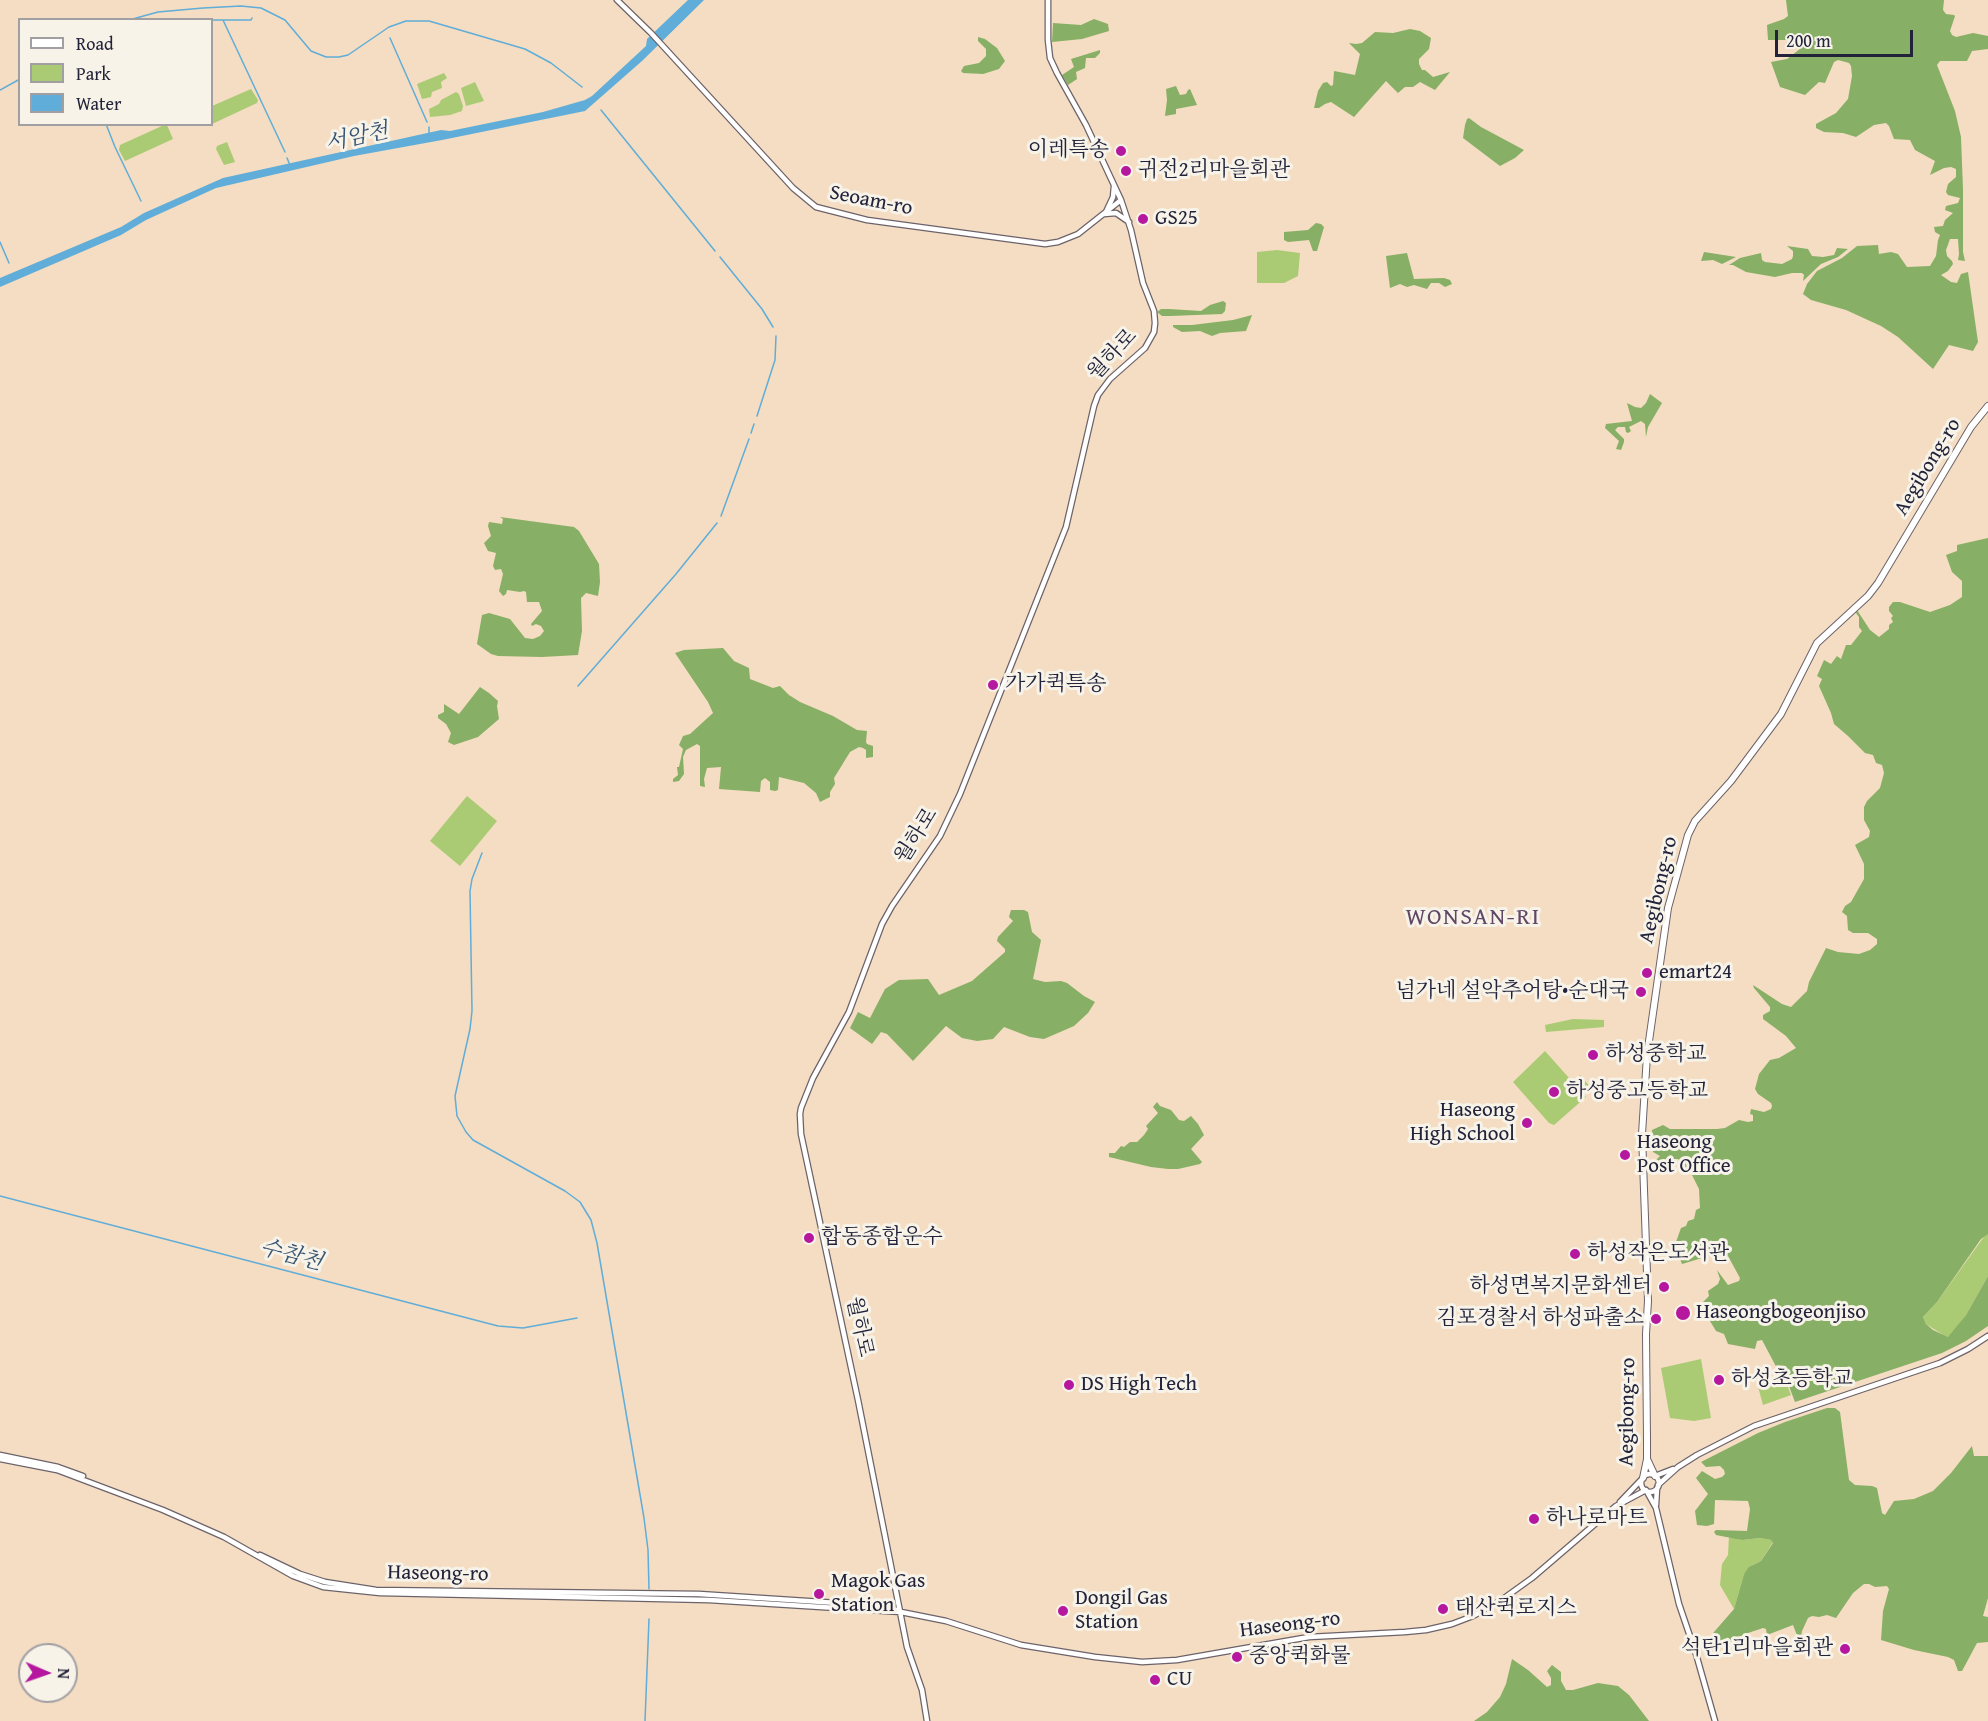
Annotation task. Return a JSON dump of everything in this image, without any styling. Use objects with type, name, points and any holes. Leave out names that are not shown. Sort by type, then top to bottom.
[{"type":"main road","name":"Aegibong-ro","points":[[1642,1479],[1647,1459],[1648,1301],[1643,1103],[1649,1029],[1665,925],[1671,894],[1688,835],[1700,813],[1731,781],[1781,714],[1817,643],[1868,596],[1878,583],[1971,427],[1988,406]]},
{"type":"main road","points":[[1647,1459],[1654,1476]]},
{"type":"street","name":"Seoam-ro","points":[[617,0],[651,33],[793,188],[816,207],[867,220],[1046,244],[1078,234],[1121,200]]},
{"type":"street","name":"월하로","points":[[927,1721],[922,1690],[907,1647],[803,1143],[801,1108],[818,1069],[849,1012],[882,924],[940,836],[960,794],[1066,527],[1098,394],[1110,379],[1145,348],[1152,337],[1155,318],[1121,200],[1084,121],[1052,63],[1048,40],[1048,0]]},
{"type":"street","points":[[1104,214],[1113,197],[1114,183]]},
{"type":"street","points":[[1104,214],[1116,213],[1129,222]]},
{"type":"street","points":[[1654,1476],[1678,1467],[1754,1426],[1940,1363],[1988,1336]]},
{"type":"street","name":"Haseong-ro","points":[[0,1457],[57,1470],[163,1510],[224,1538],[293,1576],[323,1587],[380,1593],[699,1600],[901,1612],[946,1621],[1022,1645],[1086,1656],[1142,1662],[1177,1660],[1309,1637],[1426,1630],[1446,1626],[1473,1616],[1500,1601],[1532,1578],[1616,1506],[1646,1490]]},
{"type":"street","points":[[1642,1479],[1642,1486],[1652,1491],[1678,1467]]},
{"type":"street","points":[[1616,1506],[1647,1474],[1658,1480],[1656,1508]]},
{"type":"street","name":"Aegibong-ro","points":[[1646,1490],[1656,1508],[1679,1604],[1715,1721]]},
{"type":"green space","points":[[1786,0],[1944,0],[1943,10],[1946,14],[1955,16],[1950,31],[1952,35],[1956,37],[1973,33],[1988,36],[1988,49],[1972,51],[1967,61],[1940,61],[1937,65],[1955,111],[1961,137],[1965,261],[1958,260],[1958,239],[1950,239],[1946,250],[1953,264],[1941,275],[1957,283],[1961,274],[1968,272],[1978,342],[1973,351],[1949,345],[1933,369],[1898,337],[1881,326],[1846,310],[1811,300],[1803,294],[1817,271],[1842,258],[1857,246],[1878,245],[1879,254],[1891,252],[1898,254],[1907,267],[1930,266],[1936,256],[1940,235],[1935,232],[1934,227],[1943,226],[1945,220],[1953,213],[1945,210],[1946,206],[1958,203],[1960,198],[1948,195],[1946,192],[1948,184],[1956,177],[1956,169],[1944,168],[1930,175],[1935,161],[1915,150],[1910,140],[1894,139],[1886,123],[1874,125],[1856,137],[1843,133],[1824,132],[1816,128],[1816,124],[1836,113],[1848,99],[1852,76],[1851,66],[1849,63],[1838,60],[1834,62],[1825,83],[1819,82],[1805,95],[1780,87],[1771,62],[1787,59],[1805,45],[1805,42],[1799,40],[1768,40],[1767,25],[1788,16]]},
{"type":"green space","points":[[1094,19],[1108,24],[1109,31],[1082,39],[1052,42],[1053,23],[1081,25]]},
{"type":"green space","points":[[1410,29],[1420,31],[1431,38],[1429,49],[1419,59],[1422,70],[1433,77],[1450,72],[1435,90],[1420,82],[1413,87],[1405,87],[1398,93],[1386,81],[1354,117],[1331,102],[1314,108],[1318,91],[1323,83],[1333,85],[1334,71],[1355,75],[1360,54],[1349,43],[1362,43],[1375,32],[1393,33]]},
{"type":"green space","points":[[978,37],[997,48],[1005,61],[999,69],[983,74],[963,73],[961,71],[964,66],[979,63],[986,56],[986,49],[978,41]]},
{"type":"green space","points":[[1100,50],[1095,58],[1086,58],[1085,68],[1076,72],[1077,79],[1068,85],[1062,75],[1074,67],[1071,59]]},
{"type":"green space","points":[[444,73],[447,78],[441,82],[442,88],[432,92],[431,97],[422,99],[417,84]]},
{"type":"green space","points":[[475,82],[484,101],[466,106],[461,88]]},
{"type":"green space","points":[[1176,86],[1180,95],[1186,94],[1190,89],[1197,105],[1176,109],[1176,114],[1165,116],[1166,89]]},
{"type":"green space","points":[[251,89],[258,100],[257,103],[213,124],[213,106]]},
{"type":"green space","points":[[456,92],[463,106],[462,111],[430,117],[429,109]]},
{"type":"green space","points":[[1469,118],[1524,150],[1500,166],[1463,138],[1465,125]]},
{"type":"green space","points":[[162,126],[167,126],[173,139],[125,161],[119,150],[120,145]]},
{"type":"green space","points":[[227,142],[235,162],[224,165],[216,149],[217,146]]},
{"type":"green space","points":[[1316,223],[1324,227],[1317,251],[1313,251],[1309,240],[1288,242],[1284,240],[1284,232],[1308,230]]},
{"type":"green space","points":[[1787,246],[1808,249],[1812,256],[1823,257],[1834,255],[1837,248],[1848,249],[1838,257],[1821,264],[1803,281],[1802,273],[1775,277],[1746,272],[1729,265],[1740,258],[1761,253],[1762,260],[1765,262],[1782,264],[1792,259],[1793,256],[1793,251]]},
{"type":"green space","points":[[1277,250],[1300,253],[1298,276],[1284,283],[1257,283],[1257,252]]},
{"type":"green space","points":[[1704,252],[1736,257],[1722,264],[1713,260],[1701,261]]},
{"type":"green space","points":[[1407,253],[1414,279],[1444,278],[1450,280],[1452,284],[1445,287],[1439,283],[1431,283],[1427,289],[1400,284],[1390,288],[1386,256]]},
{"type":"green space","points":[[1223,301],[1226,303],[1222,314],[1162,316],[1157,312],[1161,309],[1201,311]]},
{"type":"green space","points":[[1252,315],[1246,331],[1220,333],[1212,336],[1200,331],[1182,332],[1173,327],[1173,325],[1233,320]]},
{"type":"green space","points":[[1650,394],[1662,403],[1648,427],[1646,437],[1645,424],[1641,421],[1629,427],[1631,431],[1628,433],[1625,427],[1618,427],[1615,430],[1624,442],[1621,450],[1616,449],[1619,441],[1605,428],[1606,424],[1632,421],[1627,403],[1641,408]]},
{"type":"green space","points":[[500,517],[574,527],[579,531],[599,564],[598,596],[586,593],[581,598],[582,631],[578,655],[498,656],[477,644],[482,615],[489,613],[510,619],[525,638],[533,639],[544,631],[541,626],[531,624],[542,611],[539,602],[527,602],[524,591],[507,590],[503,596],[499,591],[503,574],[501,569],[495,570],[493,566],[496,553],[488,551],[484,543],[491,536],[489,522],[502,524],[503,519]]},
{"type":"green space","points":[[1988,538],[1988,1234],[1981,1239],[1937,1302],[1923,1317],[1926,1324],[1933,1330],[1948,1337],[1966,1315],[1988,1276],[1988,1326],[1942,1353],[1795,1402],[1784,1373],[1780,1374],[1762,1340],[1757,1341],[1755,1349],[1728,1344],[1724,1334],[1716,1331],[1710,1321],[1710,1312],[1703,1302],[1709,1296],[1708,1291],[1718,1284],[1720,1279],[1717,1270],[1728,1285],[1739,1281],[1740,1278],[1728,1256],[1722,1252],[1682,1264],[1676,1249],[1676,1242],[1681,1228],[1694,1219],[1696,1210],[1700,1208],[1699,1189],[1692,1175],[1678,1159],[1668,1162],[1671,1172],[1669,1174],[1657,1165],[1656,1160],[1660,1156],[1653,1152],[1652,1130],[1663,1125],[1670,1129],[1725,1128],[1739,1120],[1753,1121],[1753,1115],[1750,1114],[1751,1109],[1764,1112],[1771,1109],[1771,1103],[1755,1089],[1759,1074],[1770,1060],[1779,1058],[1796,1048],[1786,1036],[1763,1019],[1763,1015],[1770,1011],[1770,1007],[1753,985],[1782,1004],[1791,1007],[1807,991],[1809,982],[1826,948],[1859,954],[1870,950],[1877,944],[1877,939],[1868,933],[1853,933],[1848,930],[1847,916],[1842,912],[1851,902],[1864,879],[1864,864],[1855,845],[1869,837],[1870,831],[1864,820],[1864,807],[1880,788],[1884,773],[1882,765],[1876,763],[1873,755],[1865,753],[1834,724],[1819,686],[1822,679],[1817,676],[1824,660],[1831,664],[1837,656],[1841,659],[1846,645],[1851,645],[1862,631],[1859,627],[1857,610],[1870,630],[1879,637],[1889,629],[1889,625],[1893,622],[1889,607],[1893,602],[1900,602],[1930,612],[1950,605],[1962,597],[1962,581],[1952,572],[1946,555],[1957,551],[1957,545]]},
{"type":"green space","points":[[723,648],[734,661],[749,668],[750,679],[773,688],[780,686],[800,702],[833,716],[857,730],[867,731],[866,742],[873,746],[873,757],[866,758],[866,750],[859,747],[850,752],[834,778],[835,784],[830,797],[820,802],[816,793],[804,783],[779,777],[778,790],[775,791],[770,790],[770,782],[765,778],[761,781],[760,792],[719,789],[721,767],[707,768],[704,779],[705,787],[700,786],[700,746],[697,744],[686,750],[683,757],[684,774],[679,781],[673,782],[678,775],[677,767],[679,767],[683,749],[679,745],[683,736],[690,734],[713,713],[675,653],[684,650]]},
{"type":"green space","points":[[480,687],[498,701],[499,719],[478,737],[454,745],[448,742],[451,733],[446,724],[438,718],[438,715],[444,712],[444,704],[459,714]]},
{"type":"green space","points":[[467,796],[497,821],[460,866],[430,841]]},
{"type":"green space","points":[[1011,910],[1028,912],[1032,932],[1041,940],[1033,979],[1067,983],[1095,1002],[1088,1013],[1074,1026],[1044,1039],[1030,1037],[1004,1027],[993,1039],[977,1041],[962,1038],[946,1026],[913,1061],[887,1034],[881,1032],[872,1044],[850,1028],[858,1012],[870,1018],[885,989],[899,980],[928,979],[939,995],[972,981],[1005,952],[997,941],[1013,921],[1009,917]]},
{"type":"green space","points":[[1573,1019],[1604,1020],[1604,1027],[1546,1032],[1545,1025]]},
{"type":"green space","points":[[1545,1051],[1586,1097],[1554,1125],[1549,1123],[1513,1082]]},
{"type":"green space","points":[[1580,1075],[1591,1088],[1584,1094],[1573,1082]]},
{"type":"green space","points":[[1157,1102],[1160,1106],[1171,1110],[1179,1120],[1184,1121],[1191,1116],[1198,1124],[1204,1135],[1191,1149],[1202,1162],[1200,1164],[1168,1169],[1109,1157],[1109,1153],[1115,1153],[1121,1146],[1124,1147],[1130,1142],[1137,1142],[1144,1135],[1148,1129],[1146,1126],[1158,1113],[1153,1107]]},
{"type":"green space","points":[[1988,1234],[1988,1276],[1966,1315],[1951,1335],[1945,1336],[1926,1324],[1923,1317],[1937,1302]]},
{"type":"green space","points":[[1701,1359],[1711,1418],[1694,1421],[1670,1418],[1661,1368]]},
{"type":"green space","points":[[1783,1374],[1791,1395],[1763,1405],[1757,1383]]},
{"type":"green space","points":[[1827,1408],[1835,1408],[1840,1412],[1849,1480],[1855,1485],[1877,1488],[1882,1513],[1885,1515],[1894,1501],[1914,1499],[1933,1491],[1951,1473],[1972,1446],[1974,1456],[1988,1456],[1988,1598],[1983,1616],[1988,1617],[1988,1642],[1977,1643],[1962,1671],[1958,1671],[1954,1660],[1948,1657],[1881,1640],[1883,1611],[1889,1589],[1887,1586],[1875,1587],[1869,1584],[1864,1584],[1853,1593],[1836,1618],[1827,1615],[1808,1618],[1800,1643],[1793,1625],[1767,1635],[1766,1629],[1763,1628],[1745,1634],[1714,1651],[1707,1651],[1709,1640],[1714,1632],[1734,1609],[1744,1574],[1749,1567],[1761,1561],[1773,1543],[1771,1540],[1760,1538],[1742,1540],[1716,1535],[1714,1532],[1716,1530],[1747,1531],[1750,1509],[1748,1501],[1715,1500],[1714,1524],[1697,1525],[1695,1511],[1708,1494],[1696,1478],[1702,1471],[1715,1479],[1725,1474],[1720,1466],[1706,1467],[1701,1462],[1758,1433]]},
{"type":"green space","points":[[1729,1536],[1742,1540],[1760,1538],[1773,1542],[1761,1561],[1744,1574],[1734,1609],[1720,1585],[1722,1564],[1728,1555]]},
{"type":"green space","points":[[1512,1659],[1547,1687],[1551,1685],[1551,1678],[1547,1671],[1552,1665],[1561,1672],[1561,1681],[1566,1690],[1598,1683],[1618,1686],[1629,1695],[1649,1721],[1474,1721],[1487,1712],[1500,1697],[1506,1684]]},
{"type":"water","points":[[688,0],[704,0],[642,61],[585,111],[354,156],[216,188],[146,220],[121,235],[0,287],[0,278],[121,227],[144,213],[223,178],[441,130],[450,131],[543,112],[585,100],[646,46],[647,39]]},
{"type":"waterway","points":[[136,18],[158,12],[203,8],[241,6],[261,8],[285,20],[311,51],[326,57],[348,55],[389,27],[406,21],[429,21],[525,49],[551,63],[582,87]]},
{"type":"waterway","points":[[213,20],[251,20],[252,18]]},
{"type":"waterway","points":[[223,20],[285,152]]},
{"type":"waterway","points":[[390,38],[427,122]]},
{"type":"waterway","points":[[0,90],[18,80]]},
{"type":"waterway","points":[[601,110],[715,251]]},
{"type":"waterway","points":[[107,126],[141,201]]},
{"type":"waterway","points":[[429,127],[429,135]]},
{"type":"waterway","points":[[287,158],[290,165]]},
{"type":"waterway","points":[[0,242],[9,263]]},
{"type":"waterway","points":[[720,257],[762,309],[773,327]]},
{"type":"waterway","points":[[757,416],[775,360],[776,336]]},
{"type":"waterway","points":[[751,433],[754,424]]},
{"type":"waterway","points":[[721,516],[749,439]]},
{"type":"waterway","points":[[578,686],[676,574],[717,523]]},
{"type":"waterway","points":[[482,853],[470,891],[472,1011],[455,1096],[457,1116],[473,1140],[565,1191],[580,1202],[591,1220],[597,1243],[644,1518],[649,1589]]},
{"type":"waterway","name":"수참천","points":[[0,1196],[498,1326],[523,1328],[577,1318]]},
{"type":"waterway","points":[[645,1721],[649,1619]]},
{"type":"place","name":"이레특송","points":[[1121,151]]},
{"type":"place","name":"귀전2리마을회관","points":[[1126,171]]},
{"type":"place","name":"GS25","points":[[1143,219]]},
{"type":"place","name":"가가퀵특송","points":[[993,685]]},
{"type":"place","name":"emart24","points":[[1647,973]]},
{"type":"place","name":"넘가네 설악추어탕•순대국","points":[[1641,992]]},
{"type":"place","name":"하성중학교","points":[[1593,1055]]},
{"type":"place","name":"하성중고등학교","points":[[1554,1092]]},
{"type":"place","name":"Haseong High School","points":[[1527,1123]]},
{"type":"place","name":"Haseong Post Office","points":[[1625,1155]]},
{"type":"place","name":"합동종합운수","points":[[809,1238]]},
{"type":"place","name":"하성작은도서관","points":[[1575,1254]]},
{"type":"place","name":"하성면복지문화센터","points":[[1664,1287]]},
{"type":"place","name":"Haseongbogeonjiso","points":[[1683,1313]]},
{"type":"place","name":"김포경찰서 하성파출소","points":[[1656,1319]]},
{"type":"place","name":"하성초등학교","points":[[1719,1380]]},
{"type":"place","name":"DS High Tech","points":[[1069,1385]]},
{"type":"place","name":"하나로마트","points":[[1534,1519]]},
{"type":"place","name":"Magok Gas Station","points":[[819,1594]]},
{"type":"place","name":"태산퀵로지스","points":[[1443,1609]]},
{"type":"place","name":"Dongil Gas Station","points":[[1063,1611]]},
{"type":"place","name":"석탄1리마을회관","points":[[1845,1649]]},
{"type":"place","name":"중앙퀵화물","points":[[1237,1657]]},
{"type":"place","name":"CU","points":[[1155,1680]]},
{"type":"district","name":"WONSAN-RI","points":[[1473,918]]},
{"type":"water label","name":"서암천","points":[[357,138]]}]
